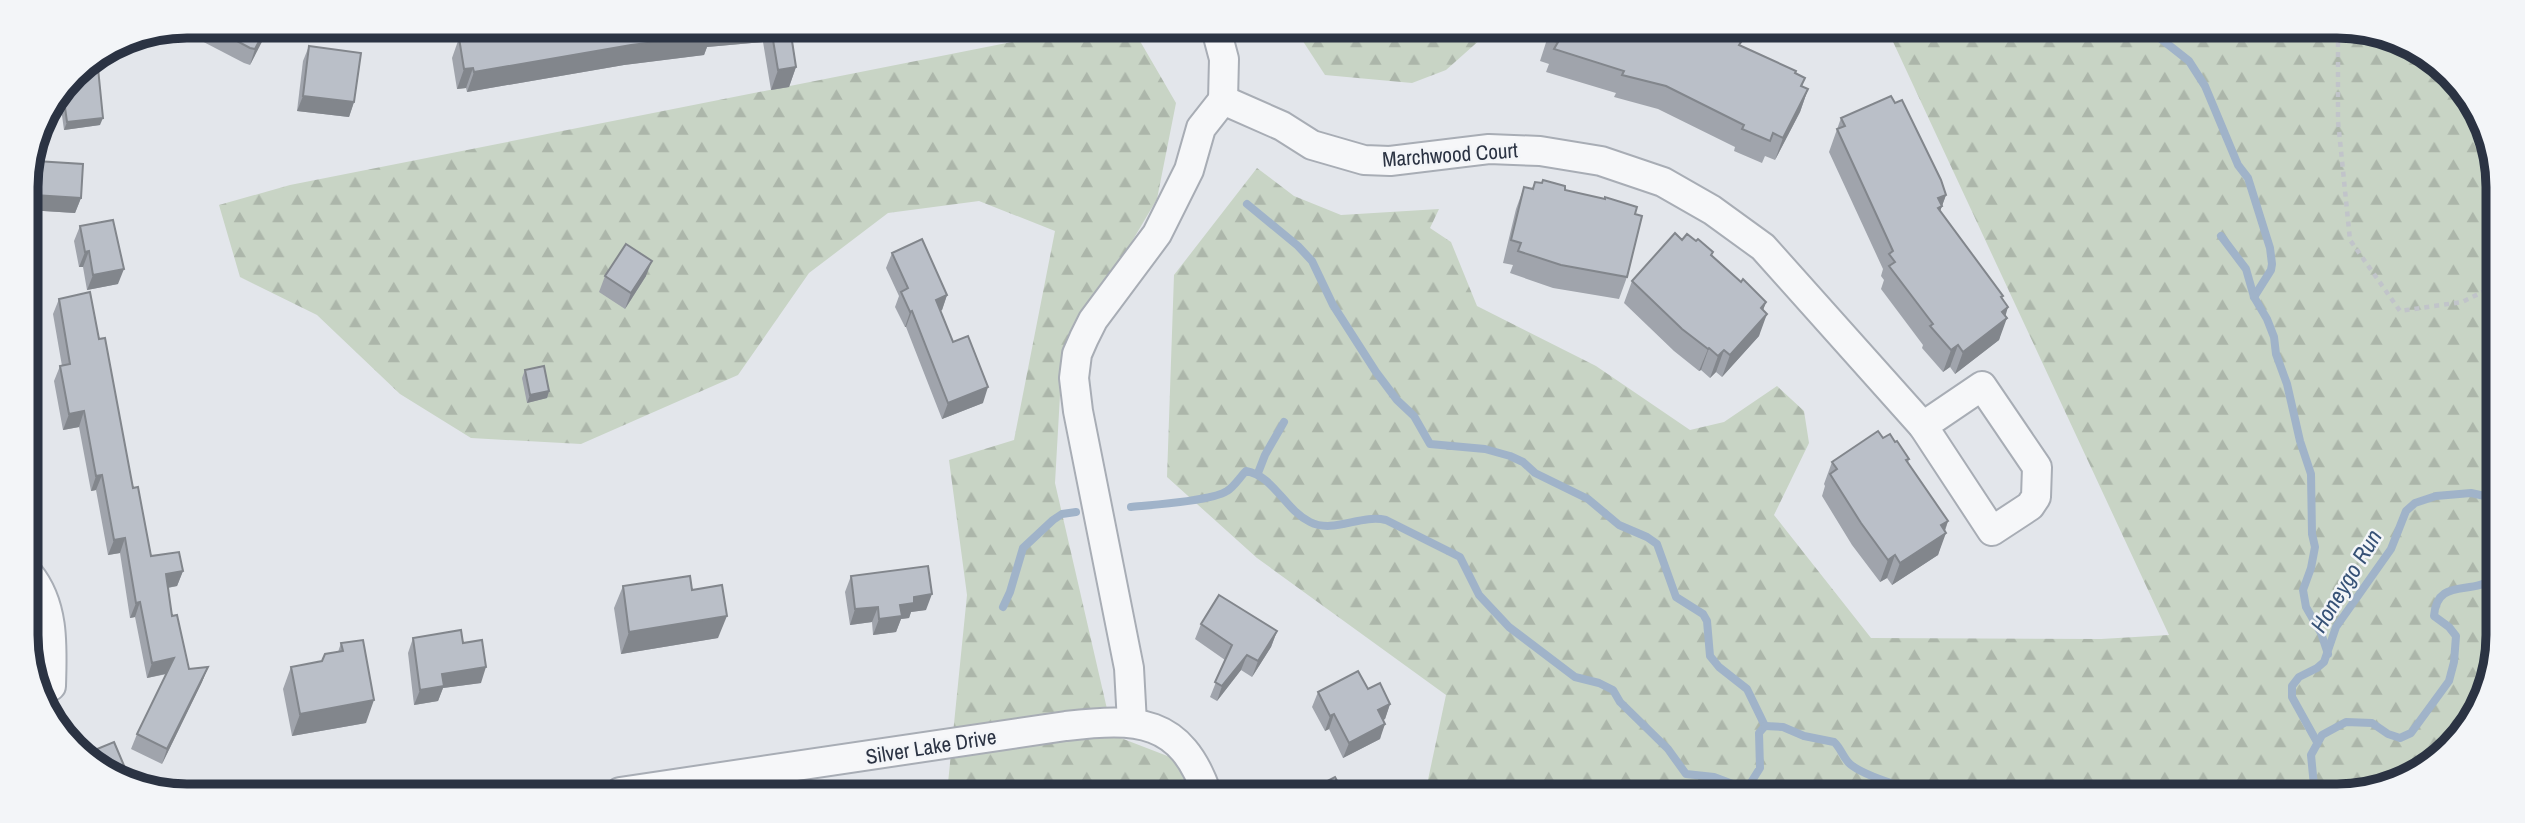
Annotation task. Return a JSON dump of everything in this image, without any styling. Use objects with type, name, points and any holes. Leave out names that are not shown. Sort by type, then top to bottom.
[{"type":"street","points":[[1132,723],[1129,667],[1078,411],[1074,378],[1077,354],[1093,320],[1157,234],[1188,170],[1201,128],[1223,100],[1224,59],[1219,39]]},
{"type":"street","name":"Marchwood Court","points":[[1223,100],[1282,126],[1312,145],[1364,160],[1390,161],[1489,149],[1540,151],[1601,161],[1663,182],[1712,210],[1763,247],[1923,426],[1992,531],[2030,506],[2036,497],[2037,467],[1982,386],[1923,426]]},
{"type":"street","points":[[38,587],[47,608],[53,640],[51,686]]},
{"type":"street","name":"Silver Lake Drive","points":[[674,784],[1096,723],[1132,723],[1158,730],[1191,757],[1204,784]]},
{"type":"path","points":[[2338,38],[2338,121],[2350,240],[2400,311],[2462,302],[2486,290]]},
{"type":"green space","points":[[1301,38],[1482,38],[1446,70],[1412,83],[1325,75]]},
{"type":"green space","points":[[1891,38],[2337,38],[2376,44],[2394,50],[2428,69],[2456,97],[2471,122],[2484,159],[2486,635],[2479,683],[2456,726],[2443,741],[2412,765],[2366,782],[1427,784],[1446,695],[1257,558],[1167,477],[1174,275],[1257,168],[1294,196],[1341,215],[1439,209],[1430,228],[1451,242],[1477,306],[1596,366],[1690,430],[1724,422],[1777,386],[1804,411],[1809,443],[1774,515],[1871,638],[2101,639],[2169,635]]},
{"type":"green space","points":[[1029,39],[1139,39],[1176,103],[1157,199],[1062,360],[1055,483],[1113,735],[1170,757],[1193,784],[948,784],[967,595],[949,460],[1014,440],[1055,231],[979,201],[888,213],[809,273],[738,375],[581,444],[471,438],[400,394],[317,315],[240,277],[219,205],[290,185]]},
{"type":"building","points":[[1734,38],[1741,42],[1739,45],[1796,71],[1795,73],[1805,78],[1801,86],[1808,89],[1783,138],[1773,133],[1770,141],[1742,129],[1744,125],[1666,86],[1622,75],[1624,71],[1554,49],[1558,42],[1548,39]]},
{"type":"building","points":[[233,39],[260,39],[255,49]]},
{"type":"building","points":[[459,39],[681,39],[474,72],[473,68],[464,69]]},
{"type":"building","points":[[773,39],[792,39],[796,67],[778,70]]},
{"type":"building","points":[[309,46],[361,53],[354,102],[303,96]]},
{"type":"building","points":[[98,68],[103,118],[67,122],[65,104],[82,82]]},
{"type":"building","points":[[1891,96],[1895,103],[1902,100],[1941,180],[1946,195],[1938,198],[1942,206],[1938,208],[2003,296],[2001,297],[2008,307],[2002,312],[2007,318],[1963,352],[1958,345],[1951,350],[1930,326],[1933,324],[1889,266],[1895,262],[1889,254],[1893,251],[1837,129],[1845,126],[1841,118]]},
{"type":"building","points":[[41,161],[83,164],[81,198],[39,195]]},
{"type":"building","points":[[1543,180],[1565,186],[1565,190],[1605,197],[1637,207],[1635,214],[1642,216],[1627,277],[1561,265],[1518,251],[1521,243],[1511,240],[1524,187],[1533,189],[1535,182],[1542,183]]},
{"type":"building","points":[[113,220],[124,269],[93,275],[89,251],[85,252],[80,226]]},
{"type":"building","points":[[1675,233],[1682,240],[1687,234],[1696,241],[1698,239],[1713,252],[1711,255],[1741,282],[1743,279],[1766,302],[1761,308],[1767,314],[1730,355],[1724,350],[1718,356],[1708,349],[1682,329],[1632,281]]},
{"type":"building","points":[[922,239],[947,295],[936,300],[953,342],[968,336],[988,387],[948,403],[912,311],[910,312],[901,292],[908,288],[892,253]]},
{"type":"building","points":[[626,244],[652,261],[631,293],[605,276]]},
{"type":"building","points":[[90,292],[99,339],[105,338],[133,488],[138,487],[151,556],[179,552],[183,571],[166,574],[172,616],[177,615],[189,669],[208,667],[167,749],[137,734],[174,658],[152,663],[140,602],[136,603],[125,538],[114,540],[102,475],[96,476],[84,411],[69,414],[60,366],[70,364],[59,299]]},
{"type":"building","points":[[544,366],[549,391],[530,395],[525,370]]},
{"type":"building","points":[[1878,431],[1883,438],[1890,434],[1895,442],[1897,441],[1909,459],[1906,460],[1948,521],[1941,525],[1946,533],[1900,563],[1895,555],[1888,560],[1830,474],[1837,469],[1832,462]]},
{"type":"building","points":[[928,566],[932,594],[914,597],[914,603],[900,605],[902,616],[879,619],[878,607],[855,609],[851,576]]},
{"type":"building","points":[[690,576],[692,590],[722,585],[727,616],[629,632],[623,586]]},
{"type":"building","points":[[1219,595],[1277,631],[1258,661],[1247,655],[1222,686],[1215,682],[1232,645],[1201,624]]},
{"type":"building","points":[[461,630],[463,643],[482,640],[486,667],[442,674],[444,686],[420,690],[413,638]]},
{"type":"building","points":[[363,640],[374,700],[300,714],[291,667],[322,661],[325,654],[343,651],[341,643]]},
{"type":"building","points":[[1358,671],[1368,689],[1380,683],[1390,704],[1378,710],[1385,724],[1349,743],[1334,714],[1330,716],[1318,692]]},
{"type":"building","points":[[114,742],[126,771],[113,765],[93,751]]},
{"type":"building","points":[[1335,777],[1339,784],[1321,784]]},
{"type":"waterway","points":[[2160,38],[2189,61],[2205,86],[2238,165],[2248,178],[2270,248],[2272,264],[2254,297]]},
{"type":"waterway","points":[[1247,204],[1312,261],[1333,305],[1376,372],[1397,400],[1414,416],[1430,444],[1485,449],[1510,456],[1523,462],[1535,473],[1588,499],[1619,525],[1657,544],[1676,597],[1703,614],[1707,621],[1710,656],[1719,667],[1747,689],[1765,726]]},
{"type":"waterway","points":[[2221,236],[2246,269],[2254,297],[2274,337],[2276,354],[2287,384],[2300,441],[2311,474],[2312,534],[2315,547],[2303,590],[2306,607],[2321,633],[2328,654]]},
{"type":"waterway","points":[[1258,473],[1284,422]]},
{"type":"waterway","points":[[1131,507],[1181,502],[1219,494],[1230,489],[1246,471],[1264,479],[1293,510],[1310,522],[1328,526],[1367,519],[1386,520],[1460,557],[1479,595],[1509,627],[1575,677],[1613,690],[1620,702],[1668,749],[1686,774],[1714,777],[1733,784]]},
{"type":"waterway","name":"Honeygo Run","points":[[2317,742],[2292,697],[2292,686],[2299,677],[2324,662],[2336,627],[2391,549],[2406,511],[2415,503],[2436,496],[2471,493],[2486,496]]},
{"type":"waterway","points":[[1003,607],[1023,548],[1053,520],[1062,514],[1076,512]]},
{"type":"waterway","name":"Honeygo Run","points":[[2314,784],[2311,755],[2322,735],[2346,722],[2372,723],[2388,734],[2400,738],[2411,733],[2449,681],[2454,662],[2456,636],[2434,616],[2437,604],[2449,591],[2486,583]]},
{"type":"waterway","points":[[1750,784],[1760,768],[1759,733],[1765,726]]},
{"type":"waterway","points":[[1765,726],[1783,727],[1804,736],[1834,742],[1848,762],[1857,769],[1893,784]]}]
